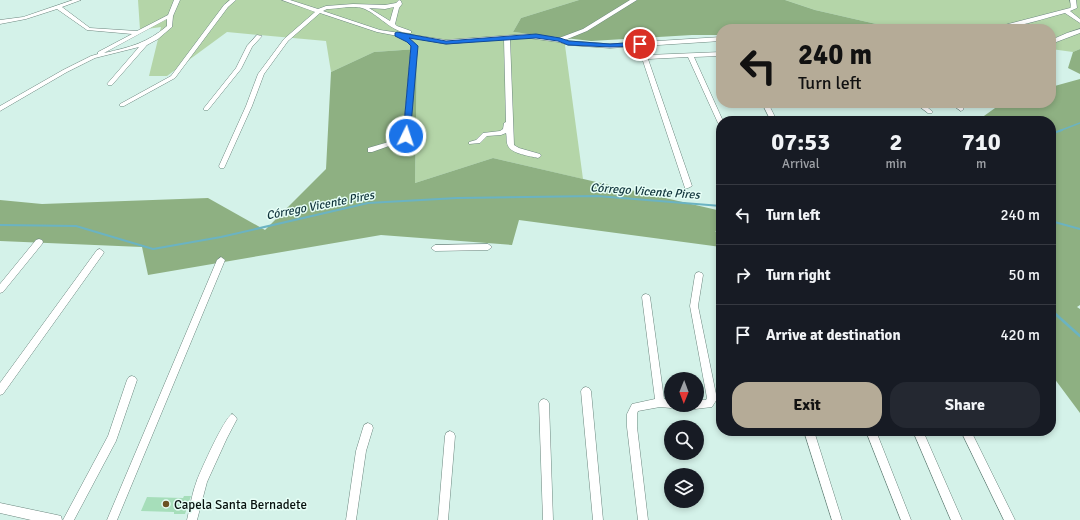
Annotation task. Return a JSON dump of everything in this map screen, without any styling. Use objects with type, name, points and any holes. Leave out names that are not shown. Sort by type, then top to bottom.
[{"type":"street","points":[[0,22],[24,18],[66,2],[78,0]]},
{"type":"street","points":[[93,57],[144,44],[168,30],[170,26],[170,16],[177,0]]},
{"type":"street","points":[[122,105],[173,77],[226,6],[233,0]]},
{"type":"street","points":[[285,0],[379,31],[446,42],[507,40],[536,36],[560,40],[568,43],[596,45],[716,40]]},
{"type":"street","points":[[560,40],[585,30],[634,0]]},
{"type":"street","points":[[1017,24],[1073,8],[1073,0]]},
{"type":"street","points":[[302,6],[385,7],[400,2]]},
{"type":"street","points":[[395,27],[392,24],[393,17],[400,2]]},
{"type":"street","points":[[57,6],[89,29],[137,33]]},
{"type":"street","points":[[222,166],[249,106],[261,74],[286,40],[318,11],[332,7]]},
{"type":"street","points":[[363,7],[377,14],[395,27],[422,38]]},
{"type":"street","points":[[1065,10],[1080,21]]},
{"type":"street","points":[[0,109],[65,71],[170,16]]},
{"type":"street","points":[[1056,40],[1080,31]]},
{"type":"street","points":[[370,150],[401,140],[406,136],[414,46],[409,40],[397,34]]},
{"type":"street","points":[[206,108],[239,68],[250,46],[259,36]]},
{"type":"street","points":[[471,143],[478,142],[486,134],[501,133],[506,130],[506,54],[503,47],[507,40]]},
{"type":"street","points":[[507,40],[511,146],[521,152],[538,156]]},
{"type":"street","points":[[110,84],[144,44]]},
{"type":"street","points":[[640,44],[688,186]]},
{"type":"street","points":[[644,56],[716,54]]},
{"type":"street","points":[[690,55],[718,116]]},
{"type":"street","points":[[925,108],[930,112]]},
{"type":"street","points":[[0,290],[39,242]]},
{"type":"street","points":[[435,248],[488,247]]},
{"type":"street","points":[[0,391],[100,252]]},
{"type":"street","points":[[112,520],[221,260]]},
{"type":"street","points":[[699,275],[694,306],[712,399],[709,404],[704,404]]},
{"type":"street","points":[[646,296],[660,403]]},
{"type":"street","points":[[68,520],[112,438],[132,380]]},
{"type":"street","points":[[586,391],[598,520]]},
{"type":"street","points":[[544,403],[548,520]]},
{"type":"street","points":[[643,520],[632,427],[632,414],[635,407],[664,403]]},
{"type":"street","points":[[192,520],[202,481],[232,419]]},
{"type":"street","points":[[350,520],[361,451],[368,428]]},
{"type":"street","points":[[443,520],[450,436]]},
{"type":"street","points":[[811,436],[837,520]]},
{"type":"street","points":[[873,436],[906,520]]},
{"type":"street","points":[[920,436],[957,520]]},
{"type":"street","points":[[968,436],[1010,520]]},
{"type":"street","points":[[0,508],[43,519],[57,520]]},
{"type":"green space","points":[[138,0],[579,0],[521,18],[513,32],[564,38],[583,179],[493,158],[415,183],[417,49],[374,52],[331,72],[326,41],[227,32],[167,76],[149,76],[161,27],[140,30]]},
{"type":"green space","points":[[579,0],[785,0],[815,10],[876,24],[716,24],[716,35],[591,41],[513,32],[521,18]]},
{"type":"green space","points":[[785,0],[1080,0],[1080,49],[1073,52],[1056,50],[1056,24],[876,24],[815,10]]},
{"type":"green space","points":[[417,49],[415,183],[493,158],[716,210],[716,246],[519,220],[512,245],[381,235],[148,275],[142,247],[0,241],[0,200],[42,204],[208,198],[265,230],[326,169],[331,72],[374,52]]},
{"type":"green space","points":[[1080,49],[1080,74],[1068,68],[1073,52]]},
{"type":"green space","points":[[1080,79],[1080,305],[1077,307],[1080,309],[1080,413],[1056,381],[1056,116],[984,116],[995,108],[1056,108],[1056,86]]},
{"type":"building","name":"Capela Santa Bernadete","points":[[184,496],[191,496],[185,514],[174,514],[174,512],[141,511],[147,497],[183,498]]},
{"type":"waterway","name":"Córrego Vicente Pires","points":[[1059,131],[1080,123]]},
{"type":"waterway","name":"Córrego Vicente Pires","points":[[1056,132],[1062,130]]},
{"type":"waterway","name":"Córrego Vicente Pires","points":[[0,225],[76,226],[153,249],[221,237],[368,203],[457,198],[597,196],[716,206]]},
{"type":"waterway","points":[[1056,222],[1080,229]]},
{"type":"waterway","points":[[1056,314],[1080,336]]},
{"type":"place","name":"Capela Santa Bernadete","points":[[166,504]]},
{"type":"route","points":[[406,136],[414,46],[409,40],[397,34],[446,42],[536,36],[560,40],[568,43],[610,46],[640,44]]}]
